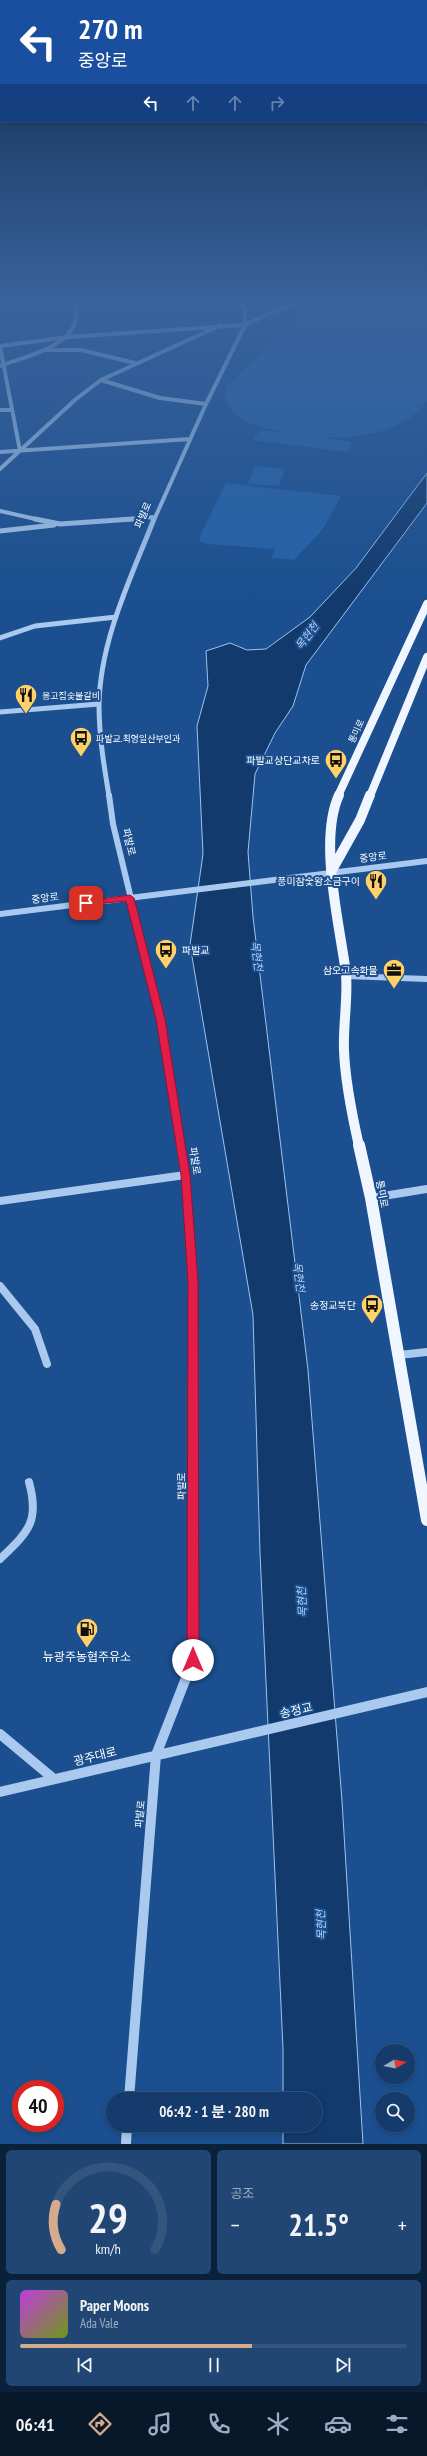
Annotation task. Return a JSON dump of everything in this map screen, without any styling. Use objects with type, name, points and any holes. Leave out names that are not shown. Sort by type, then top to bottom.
[{"type":"main road","name":"통미로","points":[[427,604],[332,810],[331,872],[346,976],[344,1051],[353,1121],[371,1198],[427,1520]]},
{"type":"main road","points":[[331,872],[360,820],[427,657]]},
{"type":"street","points":[[9,400],[20,451]]},
{"type":"street","points":[[0,469],[74,400]]},
{"type":"street","points":[[176,400],[206,404]]},
{"type":"street","name":"파발로","points":[[130,2092],[156,1755],[193,1660],[193,1281],[185,1175],[160,1019],[113,824],[100,739],[99,704],[102,672],[116,617],[155,517],[208,400]]},
{"type":"street","points":[[0,410],[11,410]]},
{"type":"street","points":[[0,452],[190,440]]},
{"type":"street","points":[[0,511],[60,524]]},
{"type":"street","points":[[0,530],[155,517]]},
{"type":"street","points":[[0,638],[35,626],[116,617]]},
{"type":"street","points":[[0,712],[99,704]]},
{"type":"street","name":"중앙로","points":[[0,914],[298,878],[331,872],[427,860]]},
{"type":"street","points":[[346,976],[427,979]]},
{"type":"street","points":[[0,1201],[185,1175]]},
{"type":"street","points":[[371,1198],[427,1189]]},
{"type":"street","points":[[0,1286],[35,1329],[47,1364]]},
{"type":"street","points":[[399,1355],[427,1352]]},
{"type":"street","points":[[0,1559],[23,1537],[34,1522],[34,1499],[29,1482]]},
{"type":"street","name":"송정교","points":[[197,1747],[427,1692]]},
{"type":"street","points":[[0,1734],[54,1780]]},
{"type":"street","name":"광주대로","points":[[0,1792],[156,1755],[197,1747]]},
{"type":"street","points":[[126,2144],[127,2132]]},
{"type":"shaded area","points":[[226,400],[427,400],[417,412],[405,421],[378,432],[348,437],[318,437],[353,442],[347,452],[253,440],[260,430],[287,433],[259,426],[241,419],[228,406]]},
{"type":"shaded area","points":[[255,466],[285,469],[279,486],[248,484]]},
{"type":"shaded area","points":[[226,483],[341,496],[323,529],[294,560],[271,558],[275,549],[207,544],[200,541],[200,536]]},
{"type":"water","name":"목현천","points":[[427,473],[427,503],[306,665],[293,706],[275,733],[255,774],[248,852],[253,917],[308,1370],[342,1801],[363,2144],[283,2144],[283,2132],[322,2132],[322,2092],[283,2092],[283,2048],[260,1553],[253,1315],[190,945],[203,854],[197,726],[208,686],[206,651],[230,643],[247,650],[266,649],[310,617],[356,568]]},
{"type":"place","name":"옹고집숯불갈비","points":[[26,714]]},
{"type":"place","name":"파발교.최영일산부인과","points":[[81,758]]},
{"type":"place","name":"파발교상단교차로","points":[[336,780]]},
{"type":"place","name":"풍미참숯왕소금구이","points":[[376,900]]},
{"type":"place","name":"파발교","points":[[166,970]]},
{"type":"place","name":"삼오고속화물","points":[[394,990]]},
{"type":"place","name":"송정교북단","points":[[372,1324]]},
{"type":"place","name":"뉴광주농협주유소","points":[[87,1648]]},
{"type":"route","points":[[86,903],[130,898],[160,1019],[185,1175],[193,1281],[193,1660]]}]
